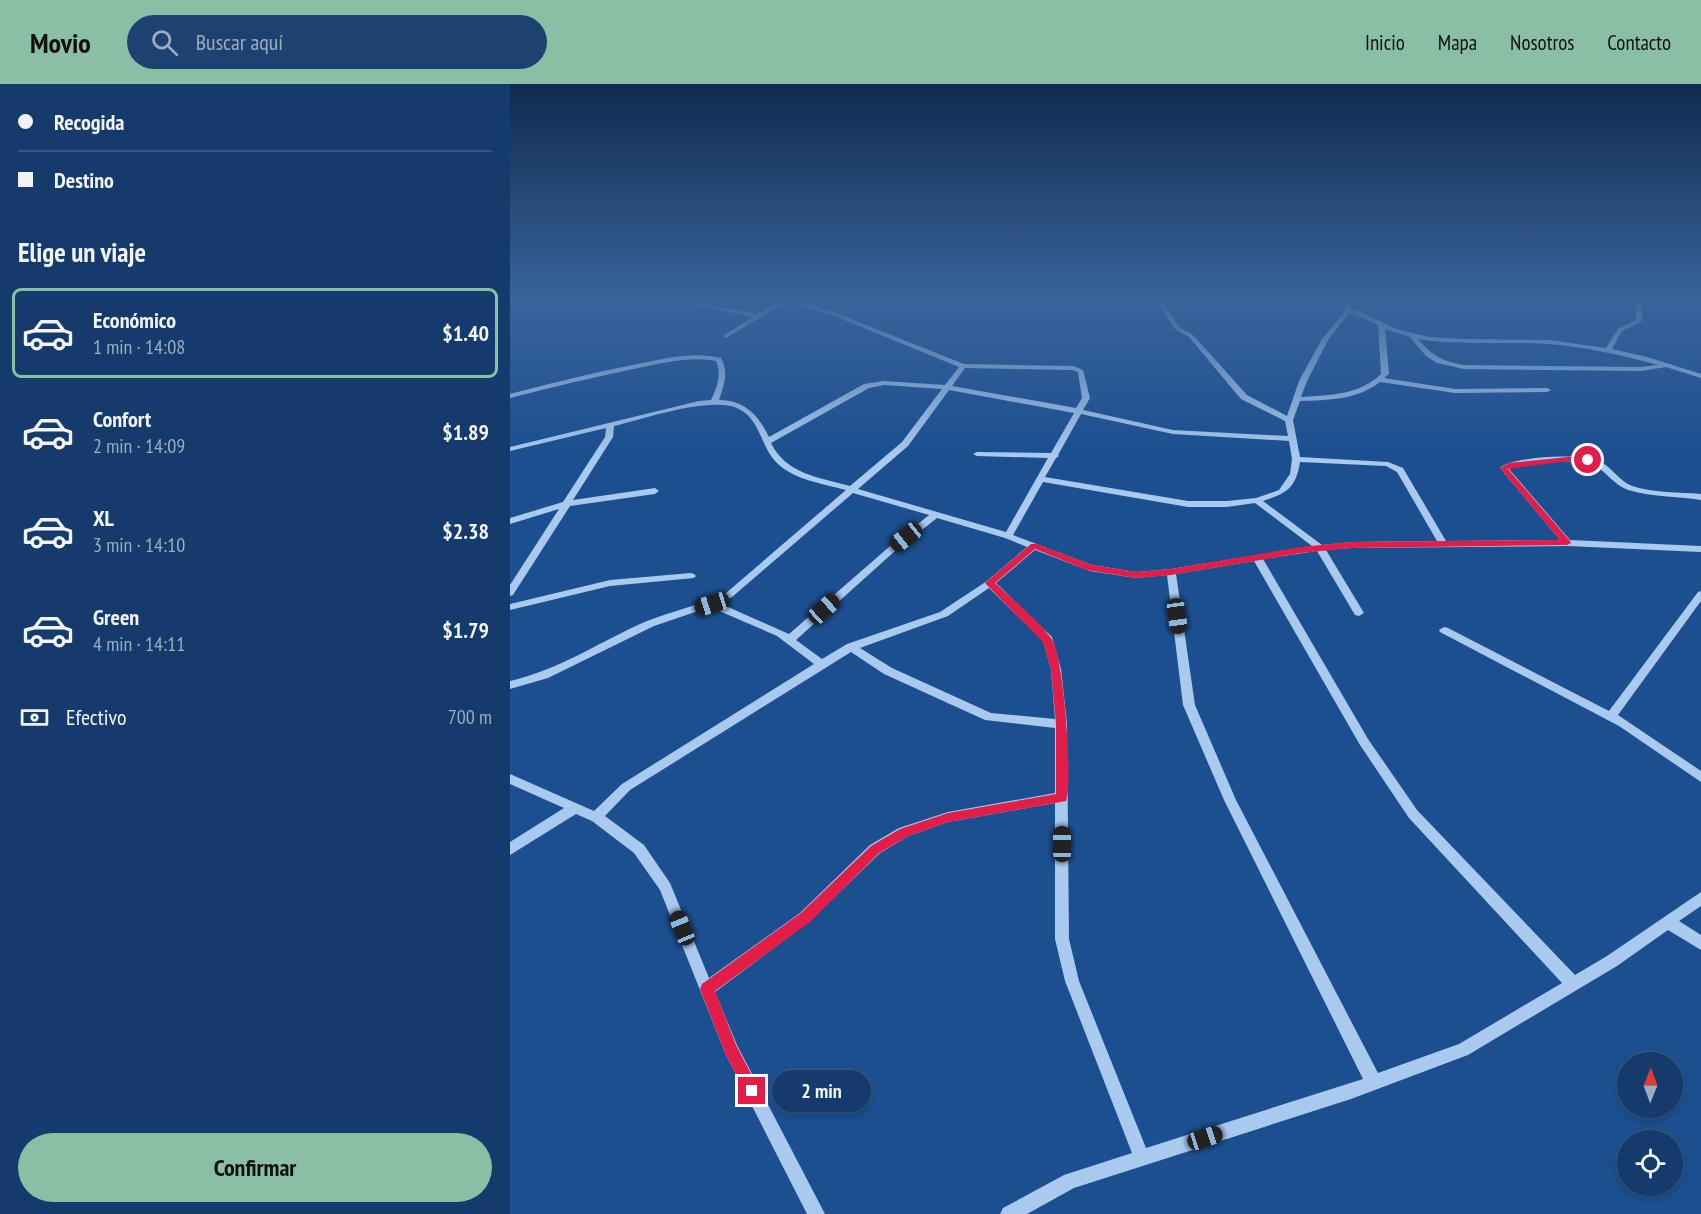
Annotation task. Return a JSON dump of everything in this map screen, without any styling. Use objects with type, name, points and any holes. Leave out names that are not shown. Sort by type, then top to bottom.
[{"type":"street","points":[[925,351],[963,366],[1073,368],[1081,371],[1086,398],[1080,412],[1008,536]]},
{"type":"street","points":[[1204,351],[1244,397],[1289,420]]},
{"type":"street","points":[[1041,479],[1188,504],[1227,504],[1257,500],[1282,492],[1294,474],[1296,459],[1289,420],[1320,351]]},
{"type":"street","points":[[1297,399],[1355,393],[1377,384],[1385,374],[1383,351]]},
{"type":"street","points":[[1425,351],[1432,359],[1443,364],[1464,367],[1641,369],[1670,365]]},
{"type":"street","points":[[1607,351],[1670,365],[1701,376]]},
{"type":"street","points":[[510,396],[650,364],[709,356],[719,359],[723,366],[723,377],[715,401]]},
{"type":"street","points":[[510,686],[548,672],[652,623],[712,604],[729,595],[905,444],[963,366]]},
{"type":"street","points":[[1380,380],[1455,391],[1546,390]]},
{"type":"street","points":[[768,441],[867,386],[884,383],[947,387],[1173,432],[1291,439]]},
{"type":"street","points":[[510,449],[715,401],[735,403],[751,411],[779,465],[793,472],[1008,536],[1090,568],[1136,575],[1171,572],[1257,557],[1351,545],[1567,543],[1698,548],[1701,561]]},
{"type":"street","points":[[510,593],[609,437],[610,425]]},
{"type":"street","points":[[977,454],[1054,456]]},
{"type":"street","points":[[1296,459],[1388,464],[1400,470],[1443,544]]},
{"type":"street","points":[[1567,543],[1503,468],[1509,465],[1568,459],[1588,460],[1606,467],[1616,480],[1630,488],[1701,497]]},
{"type":"street","points":[[510,521],[566,504],[655,491]]},
{"type":"street","points":[[1257,500],[1320,548],[1359,613]]},
{"type":"street","points":[[789,640],[892,549],[936,514]]},
{"type":"street","points":[[596,817],[626,787],[822,664],[851,647],[944,614],[990,583],[1034,546]]},
{"type":"street","points":[[1257,557],[1364,742],[1413,814],[1573,984]]},
{"type":"street","points":[[1171,572],[1189,705],[1230,800],[1374,1083]]},
{"type":"street","points":[[510,607],[610,583],[691,576]]},
{"type":"street","points":[[990,583],[1048,640],[1056,669],[1061,724],[1062,939],[1072,981],[1143,1158]]},
{"type":"street","points":[[1611,717],[1701,594]]},
{"type":"street","points":[[712,604],[781,634],[822,664]]},
{"type":"street","points":[[1444,630],[1611,717],[1701,777]]},
{"type":"street","points":[[851,647],[888,671],[989,717],[1061,724]]},
{"type":"street","points":[[510,779],[596,817],[639,849],[665,887],[731,1050],[816,1214]]},
{"type":"street","points":[[707,989],[805,917],[875,849],[904,832],[948,818],[1062,797]]},
{"type":"street","points":[[510,849],[575,808]]},
{"type":"street","points":[[1009,1214],[1070,1181],[1374,1083],[1463,1050],[1612,961],[1701,898]]},
{"type":"street","points":[[1668,922],[1701,943]]},
{"type":"route","points":[[752,1091],[731,1050],[707,989],[805,917],[875,849],[904,832],[948,818],[1062,797],[1061,724],[1056,669],[1048,640],[990,583],[1034,546],[1090,568],[1136,575],[1171,572],[1301,550],[1351,545],[1567,543],[1503,468],[1509,465],[1568,459],[1588,460]]}]
